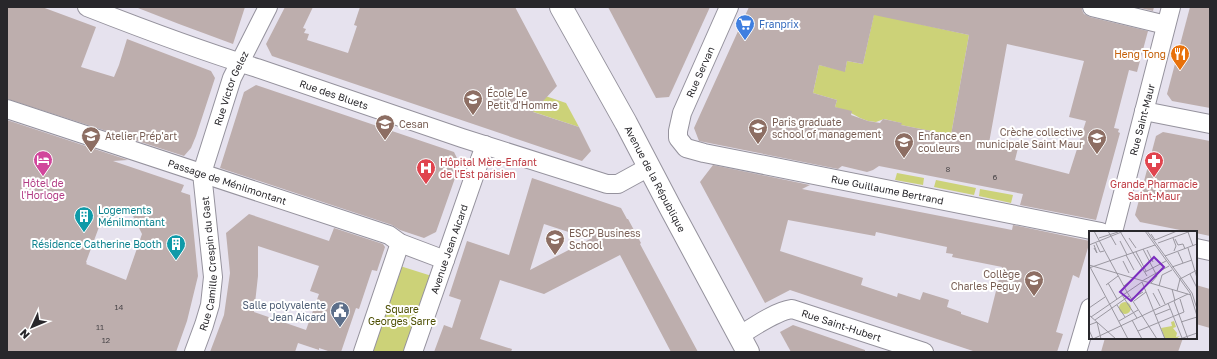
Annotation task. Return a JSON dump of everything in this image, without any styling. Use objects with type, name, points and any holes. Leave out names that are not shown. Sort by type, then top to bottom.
[{"type":"main road","name":"Avenue de la République","points":[[561,7],[626,123],[743,344]]},
{"type":"street","name":"Rue des Bluets","points":[[87,7],[172,40],[485,145],[607,184],[618,184],[649,167]]},
{"type":"street","name":"Rue Victor Gelez","points":[[202,173],[232,78],[268,7]]},
{"type":"street","name":"Rue Servan","points":[[678,138],[682,113],[729,7]]},
{"type":"street","points":[[1092,7],[1166,25]]},
{"type":"street","name":"Rue Saint-Maur","points":[[1113,231],[1171,7]]},
{"type":"street","name":"Passage de Ménilmontant","points":[[7,109],[389,235],[400,243],[445,260]]},
{"type":"street","points":[[1144,111],[1210,124]]},
{"type":"street","name":"Rue Guillaume Bertrand","points":[[678,138],[686,148],[704,153],[1096,231]]},
{"type":"street","name":"Avenue Jean Aicard","points":[[413,352],[485,145]]},
{"type":"street","name":"Rue Camille Crespin du Gast","points":[[194,352],[210,305],[213,277],[202,173]]},
{"type":"street","points":[[363,352],[400,243]]},
{"type":"street","points":[[1197,248],[1210,251]]},
{"type":"street","name":"Rue Saint-Hubert","points":[[743,344],[752,327],[781,312],[792,309],[924,352]]},
{"type":"street","points":[[1076,352],[1089,311]]},
{"type":"green space","points":[[874,14],[969,35],[951,135],[901,125],[901,123],[884,119],[876,122],[868,121],[835,107],[837,100],[813,93],[819,65],[845,71],[847,61],[863,64]]},
{"type":"green space","points":[[439,60],[566,103],[579,127],[434,79]]},
{"type":"green space","points":[[897,173],[924,178],[923,185],[895,180]]},
{"type":"green space","points":[[936,180],[976,188],[974,195],[934,187]]},
{"type":"green space","points":[[980,189],[1013,195],[1011,203],[979,196]]},
{"type":"green space","name":"Square Georges Sarre","points":[[400,266],[435,277],[408,352],[370,352]]},
{"type":"building","points":[[7,7],[42,7],[96,27],[81,67],[114,77],[127,39],[211,71],[215,78],[191,148],[184,156],[7,99]]},
{"type":"building","points":[[138,7],[245,7],[233,44]]},
{"type":"building","points":[[285,7],[313,7],[303,28],[306,29],[304,33],[309,34],[307,40],[348,53],[357,26],[354,25],[360,7],[515,7],[557,86],[533,112],[579,127],[591,151],[582,161],[272,56],[266,44]]},
{"type":"building","points":[[608,7],[710,7],[669,97],[656,98]]},
{"type":"building","points":[[749,7],[1082,7],[1084,14],[1090,17],[1148,31],[1137,72],[1129,70],[1114,128],[1119,129],[1118,132],[1120,133],[1096,220],[1020,205],[1023,194],[879,166],[867,172],[842,166],[838,169],[699,141],[694,128]],"holes":[[[874,15],[969,35],[951,135],[901,125],[902,123],[883,119],[880,123],[868,121],[851,115],[852,111],[835,107],[837,100],[813,93],[819,65],[845,72],[847,61],[863,64]],[[1007,44],[1084,61],[1069,117],[1086,121],[1069,174],[1015,160],[1018,148],[989,143]]]},
{"type":"building","points":[[1136,7],[1154,7],[1153,11]]},
{"type":"building","points":[[1190,7],[1210,7],[1210,108],[1172,101],[1167,94]]},
{"type":"building","points":[[256,85],[454,152],[460,164],[436,232],[424,238],[400,230],[392,225],[220,168],[244,92]]},
{"type":"building","points":[[7,120],[128,160],[113,161],[184,185],[181,192],[190,195],[198,276],[187,321],[176,352],[7,352]],"holes":[[[129,208],[142,234],[126,280],[86,264],[102,219]]]},
{"type":"building","points":[[1163,132],[1210,141],[1210,236],[1197,233],[1197,231],[1185,231],[1140,222],[1135,215],[1156,136]]},
{"type":"building","points":[[713,165],[810,185],[802,189],[1012,230],[1013,225],[1089,241],[1079,278],[1073,275],[1056,332],[1063,334],[1057,352],[976,352],[790,290],[765,303],[700,182]],"holes":[[[788,220],[875,236],[876,232],[947,247],[946,253],[953,254],[952,257],[1002,267],[988,323],[961,314],[961,312],[947,307],[949,300],[923,292],[920,300],[898,293],[897,297],[861,285],[863,278],[780,251]]]},
{"type":"building","points":[[532,178],[621,208],[698,352],[671,352],[620,255],[544,294],[500,280],[480,339],[512,349],[511,352],[434,352],[444,325],[452,328],[461,300],[449,296],[467,241],[509,255]],"holes":[[[544,224],[590,239],[530,270]]]},
{"type":"building","points":[[249,214],[329,241],[334,228],[383,244],[385,247],[377,271],[372,270],[359,309],[356,308],[341,352],[331,352],[319,348],[319,350],[298,343],[295,352],[210,352],[224,315],[230,273],[226,233]],"holes":[[[258,246],[319,266],[310,291],[319,294],[306,330],[254,312],[258,276]]]},
{"type":"building","points":[[1197,285],[1210,289],[1210,328],[1197,324]]},
{"type":"building","points":[[793,325],[865,350],[865,352],[791,352],[780,332]]},
{"type":"building","points":[[1105,339],[1183,339],[1178,352],[1101,352]]},
{"type":"place","name":"Franprix","points":[[745,41]]},
{"type":"place","name":"Heng Tong","points":[[1180,71]]},
{"type":"place","name":"École Le Petit d'Homme","points":[[473,116]]},
{"type":"place","name":"Cesan","points":[[385,141]]},
{"type":"place","name":"Paris graduate school of management","points":[[758,145]]},
{"type":"place","name":"Atelier Prép'art","points":[[91,153]]},
{"type":"place","name":"Crèche collective municipale Saint Maur","points":[[1097,155]]},
{"type":"place","name":"Enfance en couleurs","points":[[904,159]]},
{"type":"place","name":"Hôtel de l'Horloge","points":[[43,177]]},
{"type":"place","name":"Grande Pharmacie Saint-Maur","points":[[1154,178]]},
{"type":"place","name":"Hôpital Mère-Enfant de l'Est parisien","points":[[426,185]]},
{"type":"place","name":"Logements Ménilmontant","points":[[84,233]]},
{"type":"place","name":"ESCP Business School","points":[[555,256]]},
{"type":"place","name":"Résidence Catherine Booth","points":[[176,261]]},
{"type":"place","name":"Collège Charles Peguy","points":[[1034,297]]},
{"type":"place","name":"Salle polyvalente Jean Aicard","points":[[340,328]]}]
